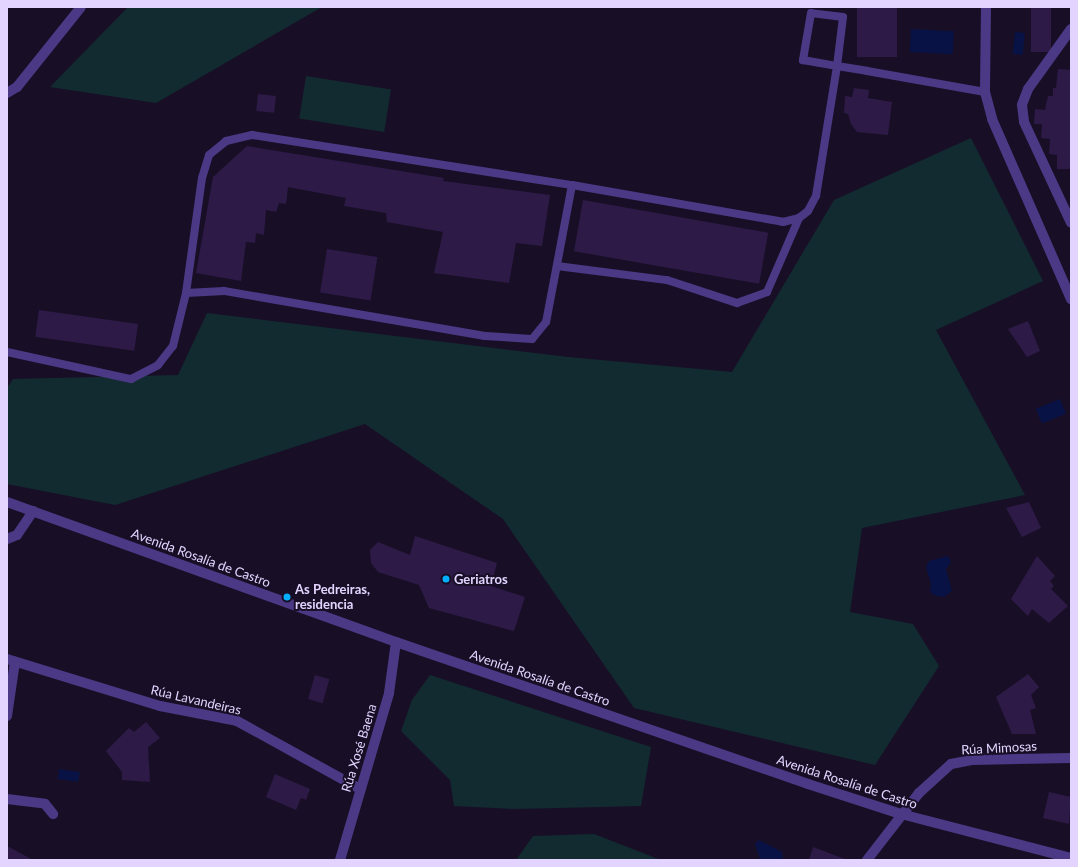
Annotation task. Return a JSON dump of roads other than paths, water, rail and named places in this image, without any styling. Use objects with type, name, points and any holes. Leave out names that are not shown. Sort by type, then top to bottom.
[{"type":"street","points":[[7,93],[17,87],[81,7]]},
{"type":"street","points":[[986,7],[985,92],[1008,162],[1071,299]]},
{"type":"street","points":[[1071,29],[1028,89],[1022,105],[1024,122],[1071,223]]},
{"type":"street","name":"Avenida Rosalía de Castro","points":[[7,502],[396,642],[901,814],[1071,858]]},
{"type":"street","points":[[7,538],[17,535],[33,511]]},
{"type":"street","name":"Rúa Xosé Baena","points":[[340,860],[389,693],[396,642]]},
{"type":"street","name":"Rúa Lavandeiras","points":[[7,716],[11,660],[160,706],[237,721],[360,789]]},
{"type":"street","name":"Rúa Mimosas","points":[[867,860],[901,814],[951,764],[972,760],[1071,758]]},
{"type":"street","points":[[7,799],[45,804],[52,814]]},
{"type":"lane","points":[[7,352],[131,379],[158,364],[173,346],[186,294],[202,178],[209,155],[226,141],[252,136],[572,185],[783,222],[799,218],[808,211],[816,196],[838,66],[843,17],[811,13],[803,60],[838,66],[985,92]]},
{"type":"lane","points":[[186,294],[224,291],[485,336],[532,339],[546,322],[572,185]]},
{"type":"lane","points":[[556,266],[667,280],[737,303],[767,292],[799,218]]},
{"type":"place","name":"Geriatros","points":[[446,579]]},
{"type":"place","name":"As Pedreiras, residencia","points":[[287,597]]}]
